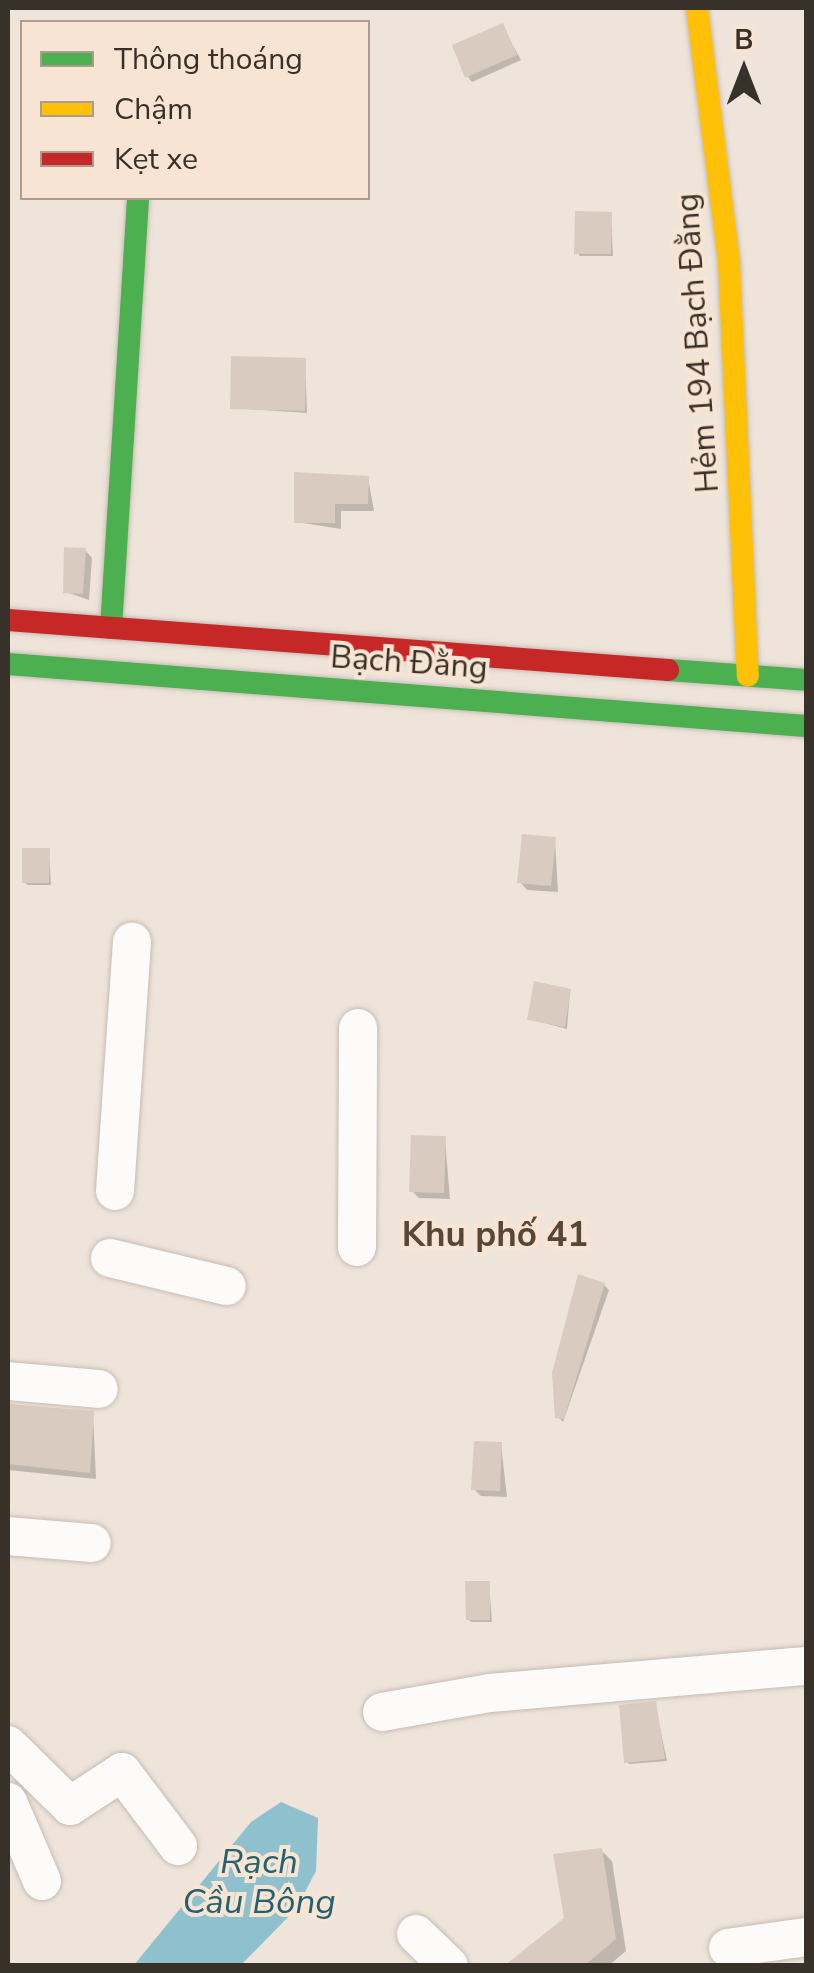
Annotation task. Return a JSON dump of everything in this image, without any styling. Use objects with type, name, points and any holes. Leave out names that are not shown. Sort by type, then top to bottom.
[{"type":"main road","name":"Hẻm 194 Bạch Đằng","points":[[697,8],[710,56],[729,262],[748,676],[746,721]]},
{"type":"main road","points":[[106,672],[138,200]]},
{"type":"main road","name":"Bạch Đằng","points":[[8,620],[806,680]]},
{"type":"main road","name":"Bạch Đằng","points":[[8,664],[806,726]]},
{"type":"street","points":[[115,1191],[132,942]]},
{"type":"street","points":[[357,1247],[358,1028]]},
{"type":"street","points":[[110,1258],[227,1286]]},
{"type":"street","points":[[8,1382],[99,1390]]},
{"type":"street","points":[[8,1536],[92,1543]]},
{"type":"street","points":[[382,1712],[806,1666]]},
{"type":"street","points":[[8,1745],[70,1806],[122,1772],[178,1846]]},
{"type":"street","points":[[9,1811],[29,1877]]},
{"type":"street","points":[[416,1934],[449,1966]]},
{"type":"street","points":[[728,1948],[806,1937]]},
{"type":"water","name":"Rạch Cầu Bông","points":[[281,1802],[318,1818],[316,1871],[296,1909],[241,1965],[134,1965],[251,1822]]},
{"type":"building","points":[[503,23],[517,55],[465,78],[452,45]]},
{"type":"building","points":[[575,211],[612,212],[611,254],[574,254]]},
{"type":"building","points":[[231,356],[306,358],[305,411],[230,409]]},
{"type":"building","points":[[294,472],[369,476],[368,504],[335,504],[335,523],[294,523]]},
{"type":"building","points":[[64,547],[86,548],[83,594],[63,593]]},
{"type":"building","points":[[522,834],[556,837],[551,886],[517,883]]},
{"type":"building","points":[[22,848],[50,848],[49,883],[22,883]]},
{"type":"building","points":[[534,981],[571,989],[565,1027],[527,1020]]},
{"type":"building","points":[[411,1135],[446,1136],[444,1193],[409,1192]]},
{"type":"building","points":[[578,1274],[605,1283],[564,1419],[555,1418],[552,1373]]},
{"type":"building","points":[[8,1404],[94,1411],[90,1473],[8,1464]]},
{"type":"building","points":[[474,1441],[502,1442],[500,1491],[471,1490]]},
{"type":"building","points":[[465,1581],[490,1581],[490,1620],[466,1620]]},
{"type":"building","points":[[656,1701],[665,1759],[624,1763],[619,1705]]},
{"type":"building","points":[[602,1848],[616,1939],[584,1966],[504,1966],[564,1918],[553,1854]]},
{"type":"traffic: fast","points":[[111,628],[138,200]]},
{"type":"traffic: fast","points":[[8,664],[806,726]]},
{"type":"traffic: fast","points":[[668,670],[806,680]]},
{"type":"traffic: slow","points":[[697,8],[729,262],[748,676]]},
{"type":"traffic: jam","points":[[8,620],[668,670]]},
{"type":"district","name":"Khu phố 41","points":[[495,1235]]}]
